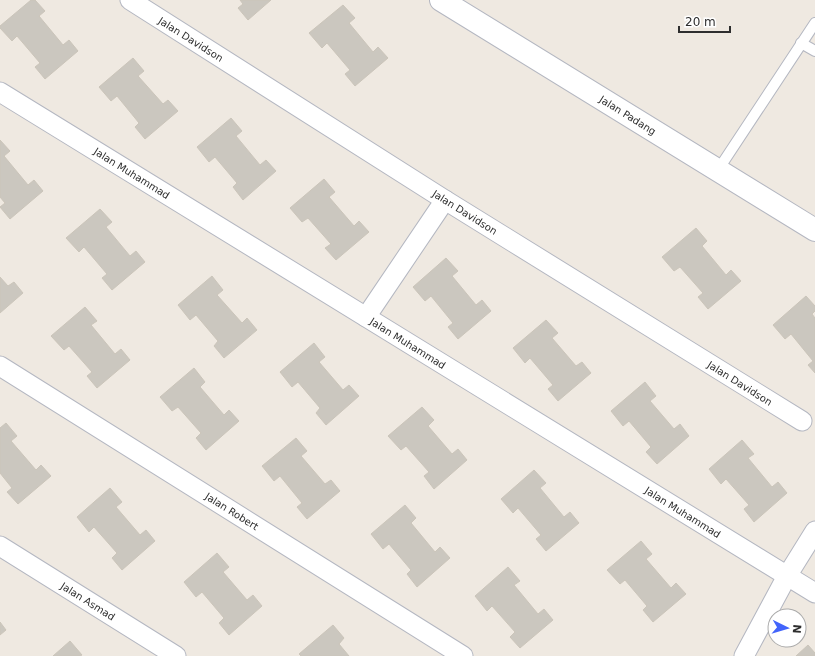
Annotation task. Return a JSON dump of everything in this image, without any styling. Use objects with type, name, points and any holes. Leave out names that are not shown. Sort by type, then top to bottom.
[{"type":"street","name":"Jalan Davidson","points":[[130,0],[445,200],[802,421]]},
{"type":"street","name":"Jalan Padang","points":[[441,0],[815,230]]},
{"type":"street","name":"Jalan Muhammad","points":[[0,92],[815,593]]},
{"type":"street","points":[[366,317],[445,200]]},
{"type":"street","name":"Jalan Robert","points":[[0,366],[463,656]]},
{"type":"street","points":[[744,656],[787,576],[815,531]]},
{"type":"street","name":"Jalan Asmad","points":[[0,546],[176,656]]},
{"type":"lane","points":[[718,170],[815,23]]},
{"type":"lane","points":[[801,43],[815,51]]},
{"type":"building","points":[[31,0],[35,0],[45,11],[39,16],[63,45],[69,40],[78,51],[45,79],[35,67],[40,63],[17,36],[12,41],[0,28],[0,26]]},
{"type":"building","points":[[240,0],[271,0],[248,20],[238,8],[243,4]]},
{"type":"building","points":[[343,5],[355,18],[349,23],[373,52],[378,47],[388,58],[355,86],[345,74],[350,70],[327,43],[322,48],[309,33]]},
{"type":"building","points":[[133,58],[144,71],[138,76],[163,104],[168,100],[178,111],[145,139],[135,127],[139,123],[117,96],[111,101],[99,87]]},
{"type":"building","points":[[231,118],[242,131],[236,136],[260,165],[266,160],[276,171],[243,200],[233,187],[237,183],[215,157],[209,162],[197,147]]},
{"type":"building","points":[[0,140],[10,151],[4,156],[28,185],[34,180],[43,191],[10,219],[0,207],[5,203],[0,197]]},
{"type":"building","points":[[324,179],[335,192],[329,197],[354,226],[359,221],[369,232],[336,260],[325,248],[331,244],[308,218],[302,222],[290,208]]},
{"type":"building","points":[[100,209],[112,222],[106,227],[130,256],[136,251],[145,262],[112,290],[102,278],[107,274],[84,247],[79,252],[66,238]]},
{"type":"building","points":[[696,228],[707,241],[702,246],[726,275],[731,270],[741,281],[708,309],[698,297],[703,293],[680,267],[674,271],[662,257]]},
{"type":"building","points":[[446,258],[458,271],[452,276],[476,305],[482,300],[491,311],[458,339],[448,327],[453,323],[431,296],[425,301],[413,287]]},
{"type":"building","points":[[212,276],[223,290],[217,295],[242,323],[247,318],[257,330],[224,358],[214,346],[218,341],[196,315],[190,320],[178,305]]},
{"type":"building","points":[[0,277],[8,286],[14,282],[23,293],[0,313]]},
{"type":"building","points":[[806,296],[815,306],[815,311],[812,314],[815,318],[815,373],[808,365],[813,361],[791,334],[785,339],[773,325]]},
{"type":"building","points":[[85,307],[97,321],[91,325],[115,354],[121,349],[130,360],[97,388],[87,376],[92,372],[69,346],[64,350],[51,336]]},
{"type":"building","points":[[546,320],[558,333],[552,338],[576,366],[582,362],[591,373],[558,401],[548,389],[553,385],[530,358],[525,363],[513,348]]},
{"type":"building","points":[[314,343],[325,357],[319,362],[343,390],[349,385],[359,396],[326,425],[316,413],[320,408],[298,382],[292,387],[280,372]]},
{"type":"building","points":[[194,368],[205,382],[200,387],[224,415],[229,410],[239,421],[206,450],[196,438],[201,433],[178,407],[172,411],[160,397]]},
{"type":"building","points":[[645,382],[656,396],[650,401],[674,429],[680,424],[689,436],[657,464],[646,452],[651,447],[629,421],[623,426],[611,411]]},
{"type":"building","points":[[422,407],[434,420],[428,426],[452,454],[458,449],[467,460],[434,489],[424,476],[429,472],[406,446],[401,450],[388,436]]},
{"type":"building","points":[[6,423],[17,436],[11,441],[36,470],[41,465],[51,476],[18,504],[7,492],[12,488],[0,473],[0,428]]},
{"type":"building","points":[[296,438],[307,451],[301,456],[325,484],[331,480],[340,491],[307,519],[297,507],[302,503],[280,476],[274,481],[262,466]]},
{"type":"building","points":[[742,440],[754,454],[748,458],[772,487],[778,482],[787,493],[754,522],[744,509],[749,505],[726,479],[721,484],[709,469]]},
{"type":"building","points":[[534,470],[546,483],[540,488],[564,517],[570,512],[579,523],[546,551],[536,539],[541,535],[518,508],[513,513],[501,499]]},
{"type":"building","points":[[110,488],[122,502],[116,507],[140,535],[146,530],[155,541],[122,570],[112,558],[117,553],[94,527],[89,532],[77,517]]},
{"type":"building","points":[[405,505],[416,518],[411,523],[435,552],[440,547],[450,558],[417,587],[407,574],[411,570],[389,544],[383,549],[371,534]]},
{"type":"building","points":[[641,541],[652,554],[646,559],[671,588],[676,583],[686,594],[653,622],[643,610],[647,606],[625,580],[620,584],[607,570]]},
{"type":"building","points":[[217,553],[229,567],[223,572],[247,600],[253,595],[262,606],[229,635],[219,623],[224,618],[202,592],[196,597],[184,582]]},
{"type":"building","points":[[508,567],[520,581],[514,585],[538,614],[544,609],[553,620],[520,648],[510,637],[515,632],[492,606],[487,611],[475,596]]},
{"type":"building","points":[[0,622],[6,630],[0,635]]},
{"type":"building","points":[[333,625],[344,638],[339,644],[349,656],[301,656],[299,654]]},
{"type":"building","points":[[70,641],[82,655],[53,656]]},
{"type":"building","points":[[808,645],[815,653],[815,656],[796,656],[805,648],[807,648]]}]
